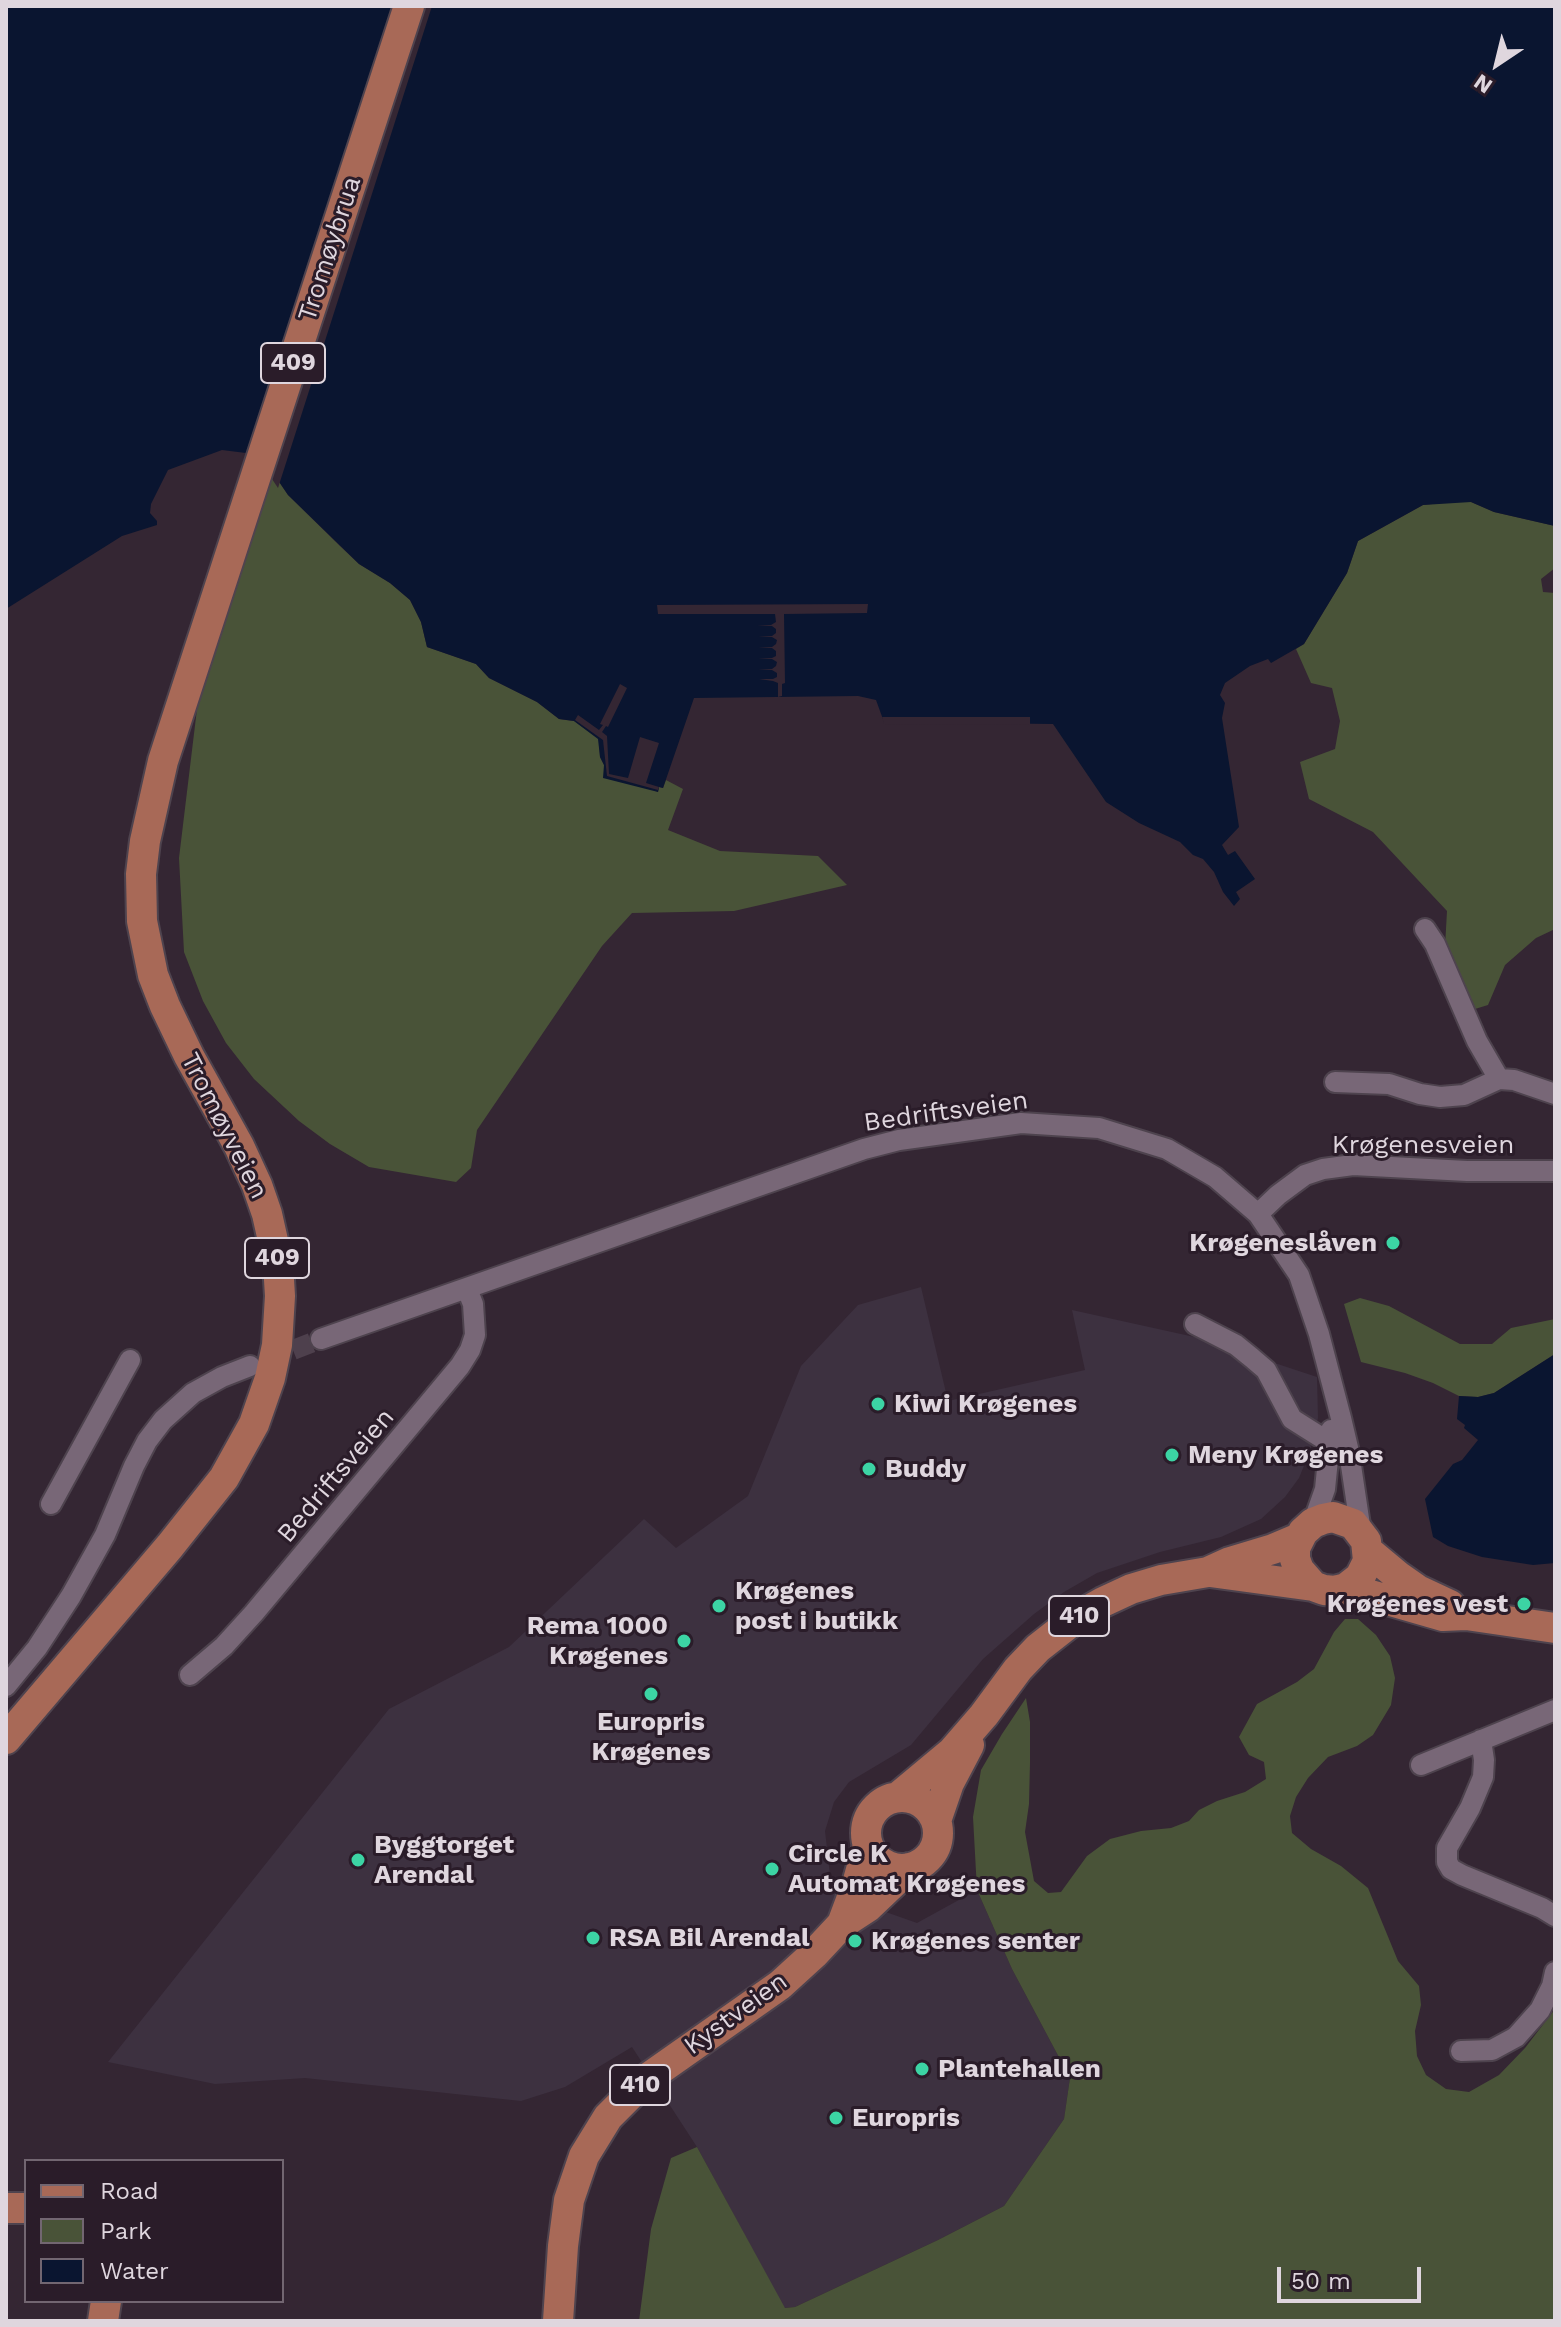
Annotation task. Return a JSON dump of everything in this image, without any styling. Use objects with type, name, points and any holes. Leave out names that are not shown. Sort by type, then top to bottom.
[{"type":"main road","name":"Tromøybrua","points":[[177,721],[409,6]]},
{"type":"main road","name":"Tromøyveien","points":[[6,1739],[224,1478],[254,1424],[266,1393],[277,1345],[279,1285],[267,1214],[239,1146],[165,1006],[153,975],[142,921],[141,874],[145,841],[163,761],[177,721]]},
{"type":"main road","name":"410","points":[[868,1845],[867,1827],[873,1811],[898,1797],[952,1752],[1038,1648],[1080,1615],[1131,1589],[1208,1572],[1273,1549],[1333,1517],[1353,1524],[1364,1542],[1398,1576],[1466,1615]]},
{"type":"main road","points":[[1306,1530],[1295,1548],[1295,1559],[1305,1579],[1313,1586]]},
{"type":"main road","points":[[1346,1588],[1360,1577],[1368,1561],[1364,1542]]},
{"type":"main road","name":"410","points":[[1208,1572],[1335,1591],[1346,1588],[1443,1616],[1466,1615],[1555,1628]]},
{"type":"main road","name":"410","points":[[909,1868],[932,1854],[938,1835],[936,1821],[949,1783],[984,1715]]},
{"type":"main road","points":[[898,1797],[908,1797],[925,1805],[936,1821]]},
{"type":"main road","points":[[868,1845],[887,1866],[909,1868]]},
{"type":"main road","name":"Kystveien","points":[[842,1924],[868,1845]]},
{"type":"main road","name":"Kystveien","points":[[558,2321],[569,2200],[584,2156],[601,2126],[645,2080],[780,1985],[842,1924],[868,1907],[909,1868]]},
{"type":"street","points":[[1425,929],[1435,944],[1477,1041],[1499,1079],[1514,1080],[1555,1094]]},
{"type":"street","name":"Krøgenesveien","points":[[1335,1082],[1389,1084],[1440,1097],[1464,1095],[1499,1079]]},
{"type":"street","name":"Bedriftsveien","points":[[321,1339],[864,1149],[899,1140],[1021,1123],[1099,1128],[1167,1149],[1215,1177],[1258,1214],[1299,1275],[1319,1334],[1349,1452],[1364,1542]]},
{"type":"street","name":"Krøgenesveien","points":[[1258,1214],[1305,1175],[1323,1169],[1353,1165],[1467,1171],[1555,1171]]},
{"type":"street","name":"Bedriftsveien","points":[[190,1675],[224,1646],[254,1613],[460,1366],[475,1335],[473,1304],[467,1289]]},
{"type":"street","points":[[1195,1324],[1236,1345],[1266,1370],[1292,1419],[1330,1443]]},
{"type":"street","points":[[51,1504],[130,1360]]},
{"type":"street","points":[[6,1686],[37,1648],[71,1596],[105,1535],[134,1466],[155,1430],[193,1393],[250,1366]]},
{"type":"street","name":"Bedriftsveien","points":[[1306,1530],[1325,1489],[1330,1443],[1329,1370]]},
{"type":"street","points":[[1421,1765],[1555,1710]]},
{"type":"street","points":[[1481,1740],[1483,1777],[1470,1808],[1447,1848],[1447,1862],[1451,1869],[1462,1875],[1555,1916]]},
{"type":"street","points":[[1461,2051],[1492,2050],[1516,2037],[1540,2010],[1555,1972]]},
{"type":"shaded area","points":[[921,1287],[948,1401],[1085,1370],[1072,1310],[1199,1338],[1317,1377],[1318,1418],[1310,1451],[1299,1478],[1285,1497],[1261,1519],[1221,1537],[1160,1552],[1097,1573],[1064,1592],[983,1659],[911,1745],[849,1782],[834,1802],[825,1831],[830,1875],[883,1911],[917,1923],[977,1890],[1012,1969],[1070,2078],[1064,2119],[1004,2206],[795,2307],[784,2308],[697,2147],[632,2047],[565,2087],[521,2101],[305,2078],[215,2084],[108,2062],[389,1709],[509,1647],[644,1519],[676,1548],[748,1496],[801,1366],[858,1305]]},
{"type":"green space","points":[[267,464],[288,495],[340,546],[359,564],[410,600],[421,622],[427,647],[476,664],[489,678],[537,702],[559,719],[574,721],[599,739],[600,757],[604,765],[658,792],[666,780],[683,789],[668,830],[720,851],[818,856],[847,885],[734,911],[632,913],[602,946],[477,1130],[471,1168],[456,1182],[369,1167],[299,1121],[254,1079],[226,1043],[203,1001],[184,952],[179,858],[200,684]]},
{"type":"green space","points":[[1459,501],[1555,526],[1555,568],[1541,579],[1543,592],[1555,593],[1555,929],[1536,938],[1505,965],[1488,1005],[1475,1009],[1445,947],[1447,911],[1373,832],[1309,799],[1300,762],[1335,749],[1340,721],[1332,688],[1311,683],[1296,649],[1304,644],[1347,573],[1358,541],[1423,505]]},
{"type":"green space","points":[[1360,1298],[1389,1306],[1460,1344],[1492,1344],[1511,1328],[1555,1319],[1555,1354],[1494,1393],[1478,1397],[1459,1396],[1405,1373],[1361,1362],[1344,1304]]},
{"type":"green space","points":[[1345,1619],[1358,1619],[1376,1635],[1390,1656],[1395,1678],[1391,1705],[1373,1735],[1357,1746],[1328,1757],[1308,1778],[1296,1797],[1290,1816],[1292,1833],[1368,1888],[1398,1961],[1419,1986],[1421,2005],[1415,2031],[1417,2056],[1426,2075],[1446,2089],[1469,2092],[1499,2075],[1555,2009],[1555,2321],[639,2321],[651,2229],[671,2158],[697,2147],[785,2308],[795,2307],[1004,2206],[1064,2119],[1070,2078],[1012,1969],[977,1890],[973,1817],[981,1770],[1026,1698],[1030,1722],[1030,1763],[1025,1832],[1034,1881],[1048,1893],[1061,1892],[1087,1856],[1110,1839],[1171,1828],[1189,1821],[1199,1810],[1245,1792],[1266,1779],[1264,1762],[1249,1755],[1239,1737],[1257,1704],[1314,1669],[1334,1632]]},
{"type":"water","points":[[6,6],[1555,6],[1555,526],[1494,512],[1471,502],[1423,505],[1358,541],[1347,573],[1304,644],[1271,663],[1268,659],[1250,666],[1225,683],[1220,695],[1225,703],[1222,718],[1239,827],[1222,845],[1228,855],[1235,851],[1255,879],[1236,892],[1240,899],[1234,906],[1203,859],[1193,855],[1180,842],[1139,823],[1106,802],[1053,724],[884,722],[876,700],[858,696],[694,698],[663,788],[659,787],[658,792],[603,778],[604,765],[598,739],[574,721],[559,719],[537,702],[489,678],[476,664],[427,647],[421,622],[410,600],[359,564],[288,495],[267,464],[246,453],[222,450],[168,470],[151,504],[150,513],[157,525],[122,536],[6,609]]},
{"type":"water","points":[[1555,1354],[1555,1563],[1533,1565],[1482,1557],[1448,1546],[1433,1537],[1425,1499],[1453,1464],[1462,1460],[1478,1440],[1457,1419],[1459,1396],[1478,1397],[1494,1393]]},
{"type":"pier","points":[[398,6],[432,6],[278,488],[264,467]]},
{"type":"pier","points":[[868,604],[867,613],[784,614],[785,683],[782,684],[782,696],[778,697],[778,683],[759,679],[773,679],[777,673],[758,669],[776,666],[777,662],[772,659],[758,658],[772,658],[776,656],[776,651],[758,647],[772,647],[777,640],[758,636],[772,636],[776,629],[757,625],[776,622],[775,614],[658,614],[657,605]]},
{"type":"pier","points":[[620,684],[627,688],[608,727],[602,732],[607,736],[609,774],[628,778],[640,737],[659,743],[646,783],[659,787],[658,790],[607,776],[603,740],[575,720],[578,715],[599,730]]},
{"type":"pier","points":[[882,717],[1030,717],[1030,725],[884,724]]},
{"type":"tunnel","points":[[265,1361],[321,1339]]},
{"type":"place","name":"Krøgeneslåven","points":[[1393,1243]]},
{"type":"place","name":"Kiwi Krøgenes","points":[[878,1404]]},
{"type":"place","name":"Meny Krøgenes","points":[[1172,1455]]},
{"type":"place","name":"Buddy","points":[[869,1469]]},
{"type":"place","name":"Krøgenes vest","points":[[1524,1604]]},
{"type":"place","name":"Krøgenes post i butikk","points":[[719,1606]]},
{"type":"place","name":"Rema 1000 Krøgenes","points":[[684,1641]]},
{"type":"place","name":"Europris Krøgenes","points":[[651,1694]]},
{"type":"place","name":"Byggtorget Arendal","points":[[358,1860]]},
{"type":"place","name":"Circle K Automat Krøgenes","points":[[772,1869]]},
{"type":"place","name":"RSA Bil Arendal","points":[[593,1938]]},
{"type":"place","name":"Krøgenes senter","points":[[855,1941]]},
{"type":"place","name":"Plantehallen","points":[[922,2069]]},
{"type":"place","name":"Europris","points":[[836,2118]]}]
